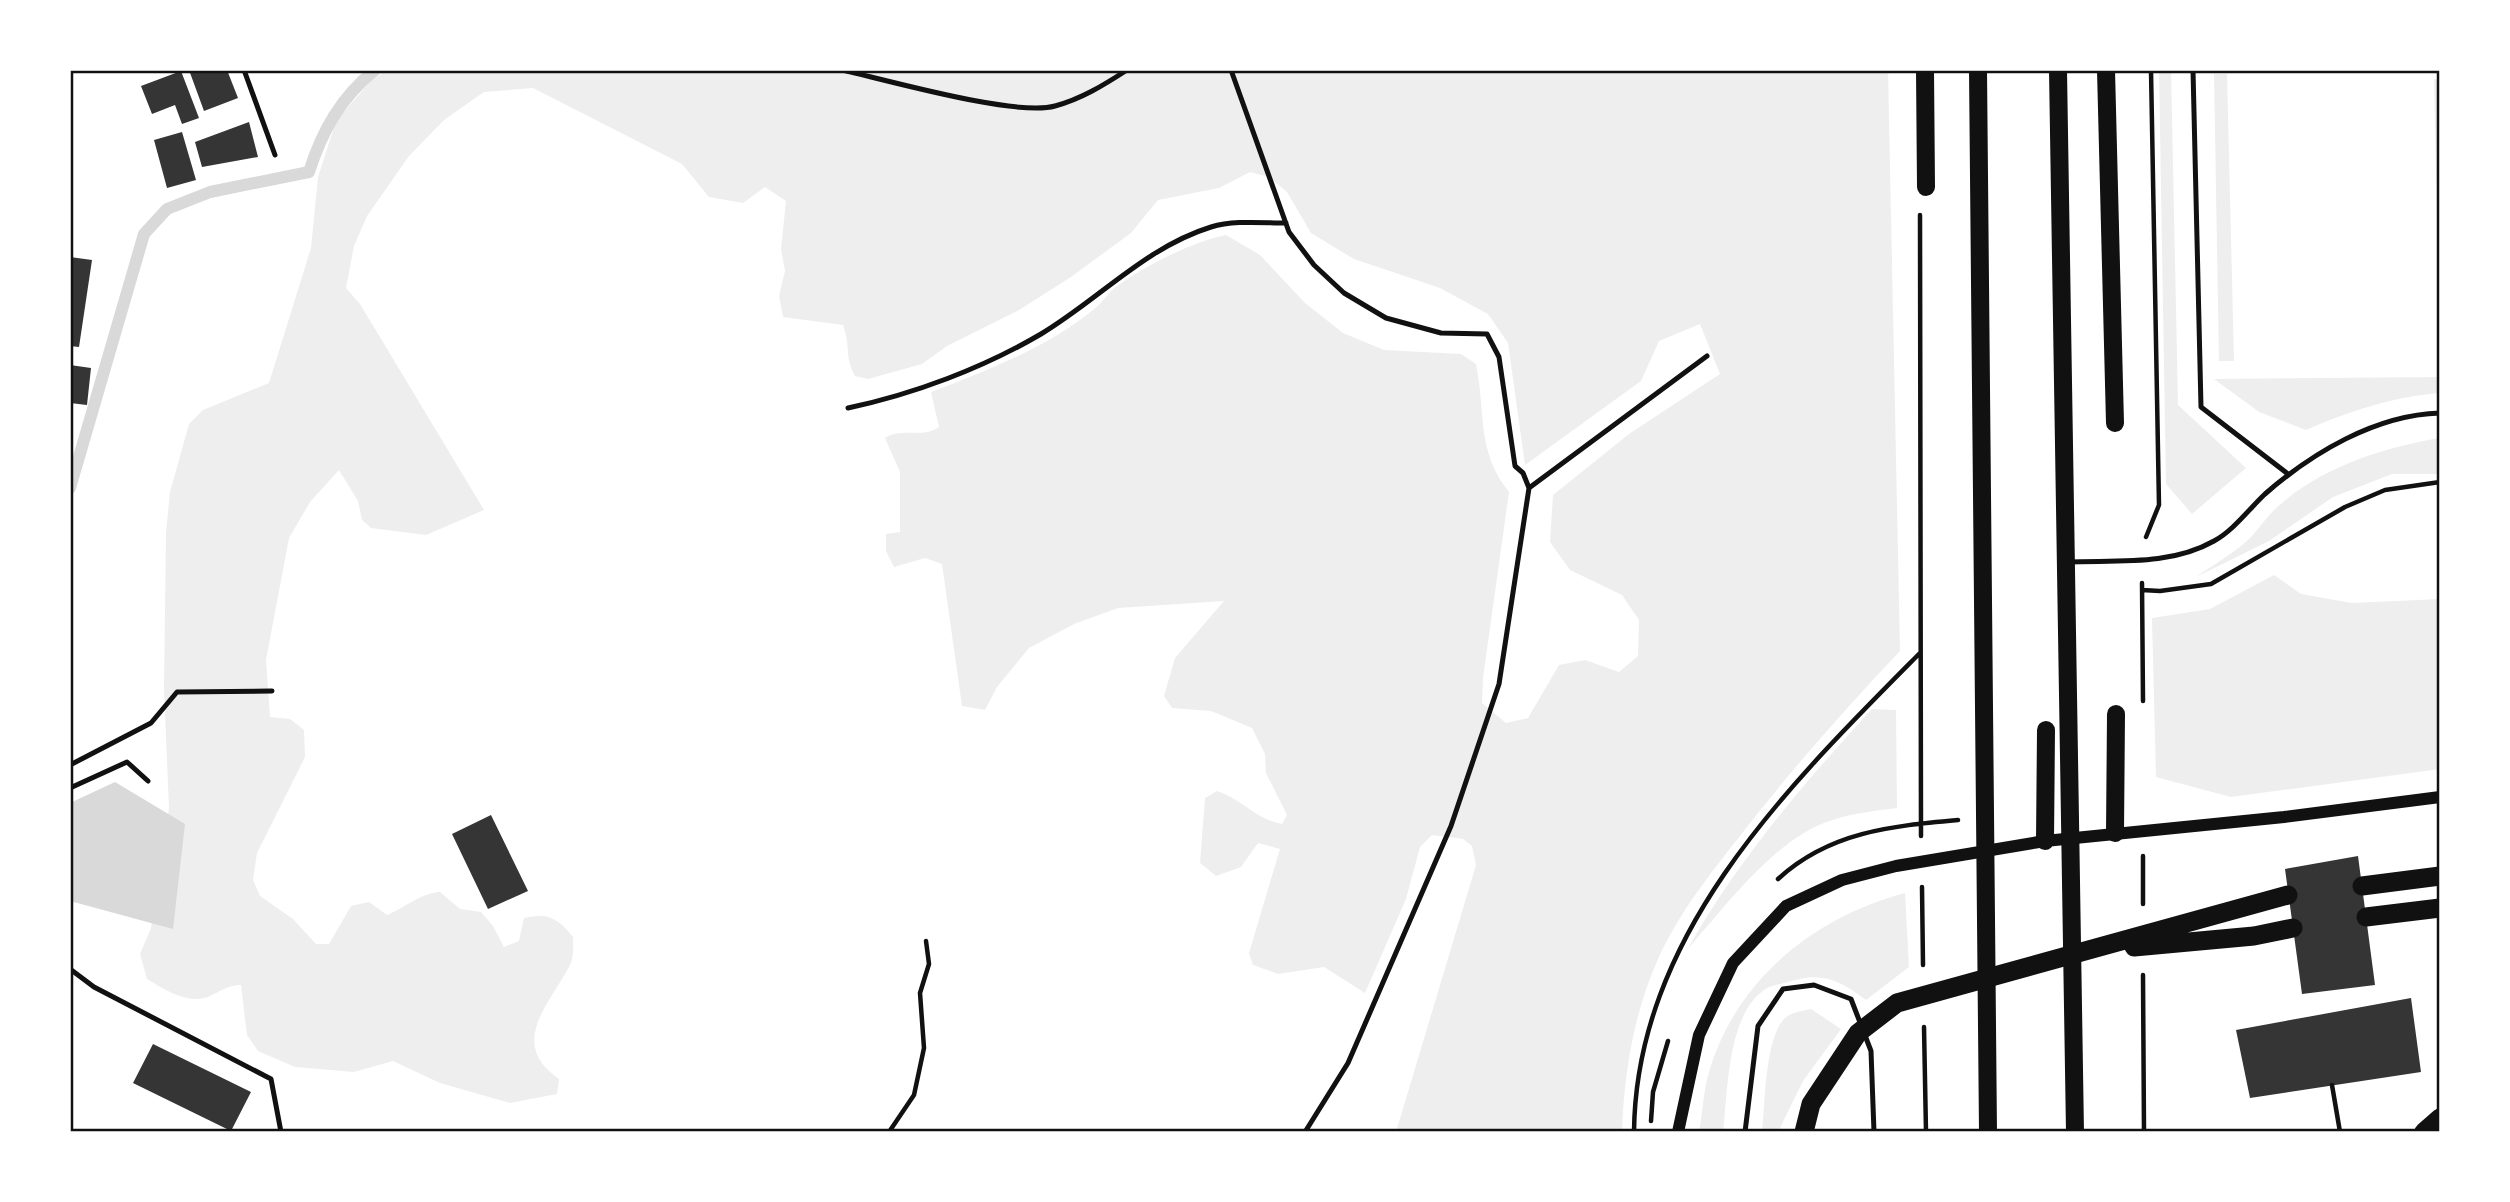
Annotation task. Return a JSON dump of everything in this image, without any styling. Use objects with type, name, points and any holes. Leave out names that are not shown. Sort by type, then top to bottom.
[{"type":"highway","points":[[2362,886],[2440,876]]},
{"type":"highway","points":[[1806,1132],[1811,1104],[1858,1033],[1897,1003],[2288,895]]},
{"type":"highway","points":[[2366,917],[2440,908]]},
{"type":"highway","points":[[2084,952],[2254,936],[2293,928]]},
{"type":"highway","points":[[2424,1132],[2440,1118]]},
{"type":"main road","points":[[1925,70],[1926,187]]},
{"type":"main road","points":[[1978,70],[1989,1132]]},
{"type":"main road","points":[[2058,70],[2074,1132]]},
{"type":"main road","points":[[2106,70],[2115,423]]},
{"type":"main road","points":[[2115,833],[2116,714]]},
{"type":"main road","points":[[2045,841],[2046,730]]},
{"type":"street","points":[[1678,1132],[1699,1035],[1733,963],[1786,906],[1842,880],[1896,866],[2045,841],[2284,817],[2440,797]]},
{"type":"lane","points":[[244,70],[275,155]]},
{"type":"lane","points":[[842,70],[1022,109],[1053,107],[1098,89],[1127,70]]},
{"type":"lane","points":[[1231,70],[1289,232],[1324,274],[1344,293],[1385,318],[1441,333],[1487,334],[1499,356],[1515,466],[1529,488],[1499,684],[1451,826],[1348,1063],[1305,1132]]},
{"type":"lane","points":[[2193,70],[2201,407],[2288,474]]},
{"type":"lane","points":[[848,408],[894,398],[980,364],[1039,335],[1079,310],[1107,284],[1187,237],[1213,226],[1286,223]]},
{"type":"lane","points":[[1529,488],[1707,356]]},
{"type":"lane","points":[[2065,562],[2160,560],[2190,552],[2216,540],[2288,474],[2312,457],[2371,428],[2440,413]]},
{"type":"lane","points":[[70,765],[151,723],[177,692],[272,691]]},
{"type":"lane","points":[[70,788],[127,762],[148,781]]},
{"type":"lane","points":[[70,969],[94,987],[271,1079],[281,1132]]},
{"type":"lane","points":[[1745,1132],[1758,1026],[1783,989],[1814,985],[1851,999],[1871,1051],[1874,1132]]},
{"type":"path","points":[[2143,709],[2141,560],[2143,542],[2159,505],[2151,70]]},
{"type":"path","points":[[1920,206],[1921,842]]},
{"type":"path","points":[[2142,590],[2160,591],[2211,584],[2345,507],[2385,490],[2440,482]]},
{"type":"path","points":[[1634,1132],[1634,1087],[1644,1041],[1677,950],[1700,911],[1740,855],[1820,754],[1921,652]]},
{"type":"path","points":[[1922,883],[1923,967]]},
{"type":"path","points":[[889,1132],[914,1095],[924,1048],[920,992],[929,964],[926,941]]},
{"type":"path","points":[[1924,1023],[1926,1132]]},
{"type":"path","points":[[2332,1085],[2340,1132]]},
{"type":"shaded area","points":[[386,70],[1888,70],[1900,651],[1762,808],[1706,880],[1673,930],[1647,986],[1635,1026],[1625,1089],[1622,1132],[1396,1132],[1476,865],[1472,846],[1463,839],[1432,835],[1420,847],[1406,899],[1365,993],[1324,967],[1278,974],[1253,965],[1249,953],[1280,849],[1258,843],[1241,867],[1216,876],[1200,863],[1205,798],[1217,791],[1264,818],[1282,824],[1287,815],[1266,773],[1265,754],[1252,728],[1211,711],[1172,708],[1164,696],[1175,658],[1224,601],[1118,608],[1074,624],[1029,648],[997,687],[985,710],[962,706],[942,564],[925,558],[894,567],[886,551],[886,534],[900,532],[900,472],[885,438],[898,433],[926,432],[939,427],[931,392],[1036,347],[1075,324],[1097,307],[1116,287],[1143,269],[1186,248],[1226,235],[1260,255],[1305,303],[1343,333],[1384,350],[1461,354],[1476,364],[1487,446],[1491,461],[1509,492],[1483,678],[1482,703],[1506,723],[1528,718],[1559,665],[1585,660],[1619,672],[1638,656],[1639,620],[1622,595],[1570,570],[1550,542],[1553,495],[1629,434],[1720,374],[1700,324],[1659,341],[1641,381],[1525,465],[1508,343],[1488,314],[1440,288],[1354,259],[1311,233],[1287,192],[1269,177],[1250,172],[1219,188],[1158,200],[1131,233],[1071,277],[1019,310],[947,346],[922,364],[868,379],[855,376],[843,325],[783,317],[779,296],[785,271],[781,249],[786,201],[765,187],[743,203],[709,197],[682,164],[533,88],[484,92],[444,120],[409,156],[367,216],[354,246],[346,288],[360,304],[484,510],[426,535],[371,528],[362,520],[358,501],[339,470],[310,502],[289,538],[266,660],[270,717],[290,719],[304,730],[305,757],[257,853],[253,880],[260,896],[293,919],[316,944],[329,944],[351,906],[369,902],[387,915],[420,898],[440,892],[460,909],[481,912],[493,926],[504,947],[519,941],[524,918],[540,916],[558,921],[573,937],[572,959],[544,1009],[534,1037],[536,1051],[544,1065],[559,1079],[557,1094],[510,1103],[440,1083],[393,1061],[354,1072],[295,1067],[258,1051],[247,1035],[241,985],[228,987],[202,999],[194,999],[177,995],[147,979],[140,954],[151,928],[169,808],[164,689],[166,533],[170,492],[189,424],[203,410],[269,383],[311,248],[318,177],[336,121],[369,83]]},
{"type":"shaded area","points":[[2159,70],[2171,70],[2178,405],[2246,468],[2192,514],[2166,484]]},
{"type":"shaded area","points":[[2214,74],[2227,74],[2234,361],[2219,361]]},
{"type":"shaded area","points":[[2434,79],[2440,80],[2440,351]]},
{"type":"shaded area","points":[[2440,377],[2440,393],[2372,406],[2306,430],[2259,412],[2214,379]]},
{"type":"shaded area","points":[[2440,438],[2440,474],[2392,474],[2333,497],[2269,541],[2196,577],[2243,544],[2277,507],[2317,478],[2377,453]]},
{"type":"shaded area","points":[[2274,575],[2301,594],[2352,603],[2440,599],[2440,769],[2231,797],[2156,777],[2152,618],[2210,609]]},
{"type":"shaded area","points":[[1872,709],[1896,710],[1897,808],[1842,817],[1805,833],[1767,861],[1687,950],[1727,885],[1772,824]]},
{"type":"shaded area","points":[[115,782],[185,824],[173,929],[70,901],[70,803]]},
{"type":"shaded area","points":[[1905,893],[1909,967],[1866,1000],[1830,979],[1811,977],[1767,988],[1754,999],[1737,1033],[1723,1132],[1699,1132],[1706,1084],[1717,1048],[1754,987],[1779,961],[1807,938],[1837,919],[1870,904]]},
{"type":"shaded area","points":[[1811,1009],[1841,1029],[1803,1081],[1778,1132],[1762,1132],[1767,1072],[1778,1027],[1788,1016]]},
{"type":"building","points":[[189,70],[227,70],[238,98],[204,111]]},
{"type":"building","points":[[181,71],[199,118],[182,124],[175,105],[152,114],[141,86]]},
{"type":"building","points":[[249,122],[258,157],[202,167],[195,142]]},
{"type":"building","points":[[182,132],[196,180],[167,188],[154,140]]},
{"type":"building","points":[[70,257],[92,260],[79,347],[70,346]]},
{"type":"building","points":[[70,365],[91,368],[87,405],[70,403]]},
{"type":"building","points":[[491,815],[528,891],[488,909],[452,834]]},
{"type":"building","points":[[2358,856],[2375,985],[2302,994],[2285,869]]},
{"type":"building","points":[[2411,998],[2421,1072],[2250,1098],[2236,1030]]},
{"type":"building","points":[[153,1044],[251,1092],[231,1131],[133,1083]]},
{"type":"waterway","points":[[70,488],[144,234],[167,209],[210,192],[309,172],[334,116],[352,92],[375,70]]}]
